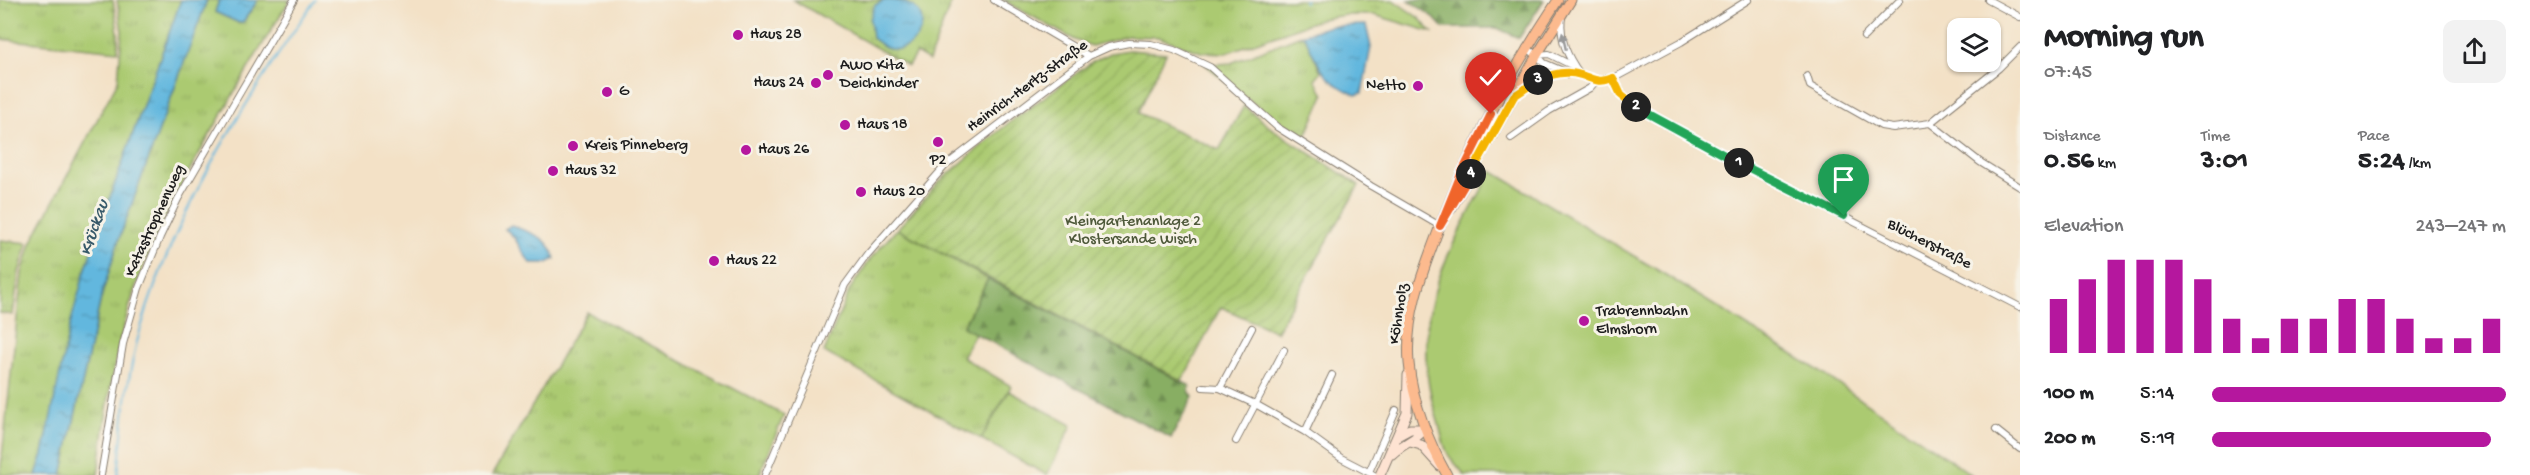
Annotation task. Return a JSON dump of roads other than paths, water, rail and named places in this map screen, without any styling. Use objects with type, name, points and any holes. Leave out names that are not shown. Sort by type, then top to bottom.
[{"type":"main road","points":[[1440,226],[1470,153],[1526,48],[1558,0]]},
{"type":"main road","points":[[1440,226],[1537,55],[1571,0]]},
{"type":"main road","name":"Köhnholz","points":[[1440,226],[1415,295],[1409,331],[1409,365],[1425,429],[1447,475]]},
{"type":"main road","points":[[1380,475],[1407,413],[1409,365]]},
{"type":"main road","points":[[1399,435],[1410,429],[1425,429]]},
{"type":"main road","points":[[1388,458],[1425,429]]},
{"type":"main road","points":[[1410,442],[1421,445],[1447,475]]},
{"type":"street","name":"Katastrophenweg","points":[[101,475],[123,344],[139,288],[178,199],[294,0]]},
{"type":"street","points":[[994,0],[1089,56]]},
{"type":"street","points":[[1511,138],[1549,111],[1590,88],[1595,82],[1613,78],[1681,42],[1748,0]]},
{"type":"street","points":[[1864,37],[1900,0]]},
{"type":"street","points":[[1988,0],[2020,17]]},
{"type":"street","points":[[1563,14],[1562,40],[1580,74]]},
{"type":"street","name":"Heinrich-Hertz-Straße","points":[[765,475],[845,285],[867,255],[945,166],[1089,56],[1109,47],[1129,43],[1151,44],[1174,50],[1210,67],[1277,127],[1440,226]]},
{"type":"street","points":[[1807,76],[1810,86],[1881,126],[1893,128],[1930,123],[1998,68],[2020,47]]},
{"type":"street","points":[[1526,48],[1544,63],[1568,73]]},
{"type":"street","points":[[1537,55],[1549,54],[1574,66]]},
{"type":"street","points":[[1514,96],[1542,78],[1556,74],[1580,74],[1595,82]]},
{"type":"street","name":"Blücherstraße","points":[[1613,78],[1621,95],[1629,103],[1749,168],[2020,307]]},
{"type":"street","points":[[1930,123],[1980,162],[2020,187]]},
{"type":"street","points":[[1220,388],[1252,328]]},
{"type":"street","points":[[1236,441],[1284,350]]},
{"type":"street","points":[[1305,432],[1332,375]]},
{"type":"street","points":[[1203,387],[1220,388],[1257,405],[1305,432],[1341,458],[1372,474],[1396,410]]},
{"type":"street","points":[[1996,430],[2020,449]]},
{"type":"water","points":[[181,0],[207,0],[119,239],[101,298],[62,475],[36,475],[43,454],[70,325],[84,274]]},
{"type":"water","points":[[219,0],[258,0],[243,22],[239,23],[215,12]]},
{"type":"water","points":[[885,0],[904,3],[916,9],[921,18],[921,28],[917,38],[909,45],[898,49],[887,48],[872,38],[870,19],[875,5]]},
{"type":"water","points":[[1366,25],[1371,47],[1362,93],[1356,95],[1329,79],[1305,37],[1301,35],[1331,26]]},
{"type":"water","points":[[511,225],[544,240],[555,259],[547,263],[531,263],[513,236],[505,229]]},
{"type":"waterway","points":[[118,475],[135,349],[155,286],[172,243],[192,200],[238,118],[315,0]]},
{"type":"place","name":"Haus 28","points":[[738,35]]},
{"type":"place","name":"AWO Kita Deichkinder","points":[[828,75]]},
{"type":"place","name":"Haus 24","points":[[816,83]]},
{"type":"place","name":"Netto","points":[[1418,86]]},
{"type":"place","name":"G","points":[[607,92]]},
{"type":"place","name":"Haus 18","points":[[845,125]]},
{"type":"place","name":"P2","points":[[938,142]]},
{"type":"place","name":"Kreis Pinneberg","points":[[573,146]]},
{"type":"place","name":"Haus 26","points":[[746,150]]},
{"type":"place","name":"Haus 32","points":[[553,171]]},
{"type":"place","name":"Haus 20","points":[[861,192]]},
{"type":"place","name":"Haus 22","points":[[714,261]]},
{"type":"place","name":"Trabrennbahn Elmshorn","points":[[1584,321]]},
{"type":"park label","name":"Kleingartenanlage 2 Klostersande Wisch","points":[[1133,231]]},
{"type":"water label","name":"Krückau","points":[[95,228]]}]
